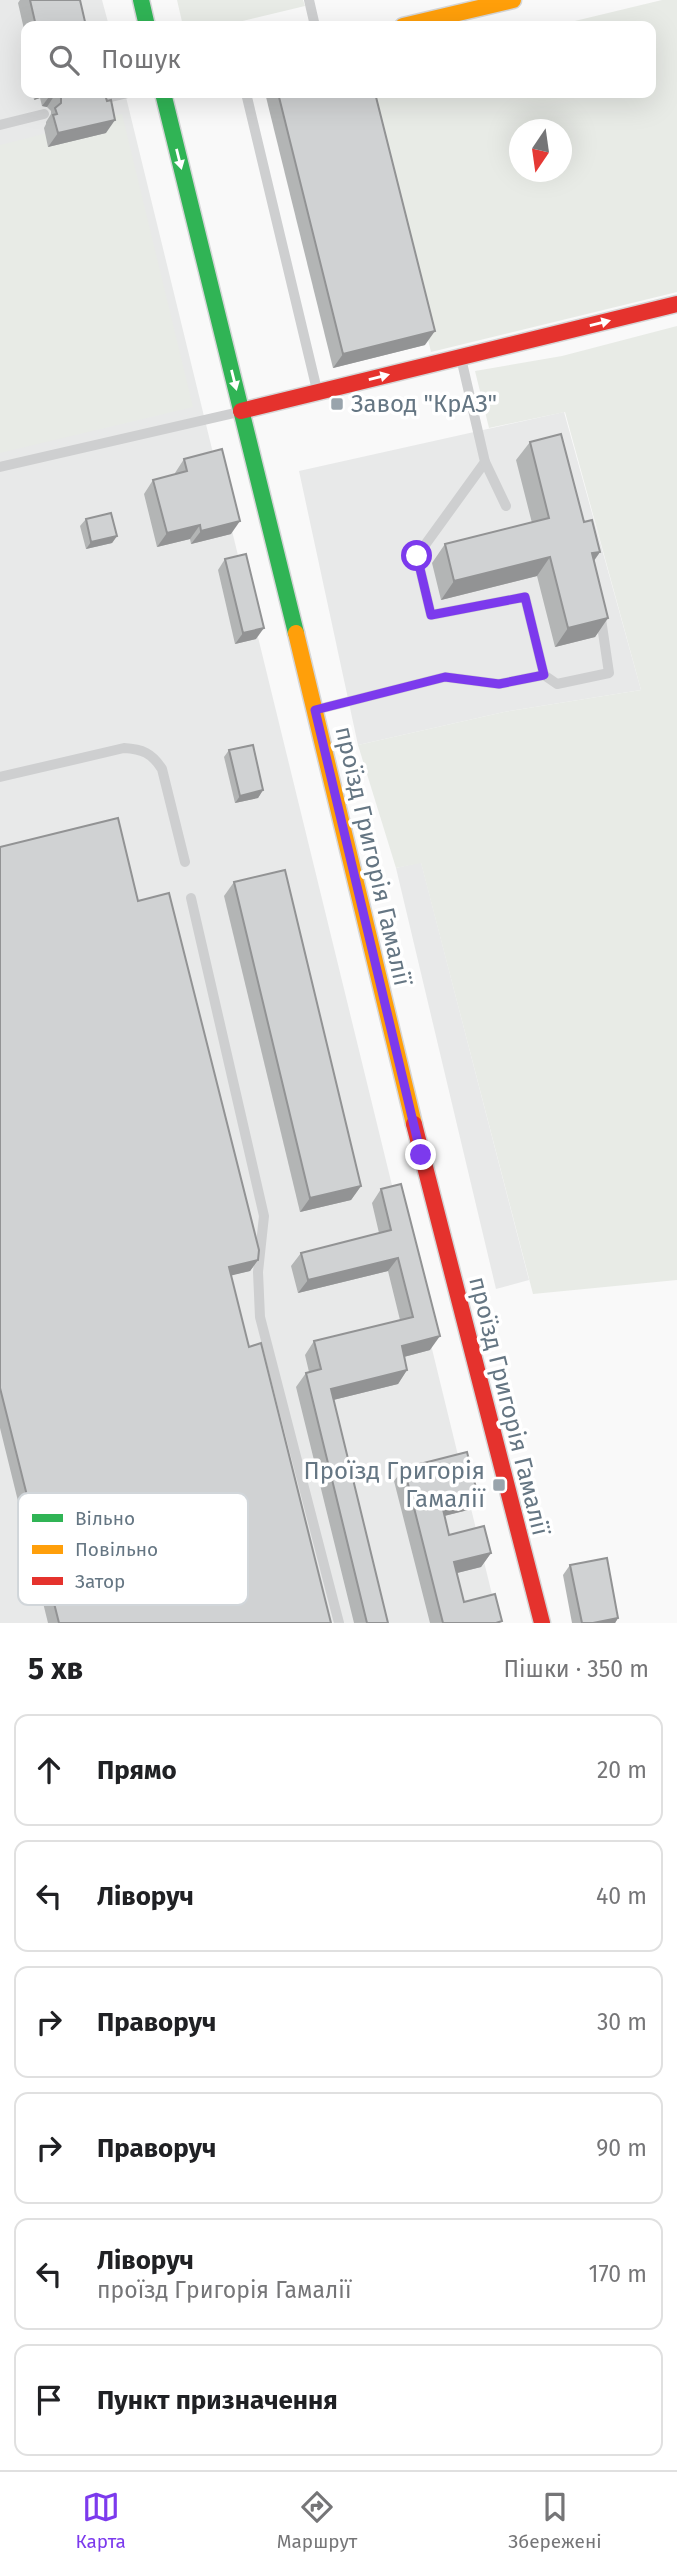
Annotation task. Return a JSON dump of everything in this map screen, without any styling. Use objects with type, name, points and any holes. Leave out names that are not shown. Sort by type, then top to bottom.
[{"type":"street","points":[[141,0],[146,21]]},
{"type":"street","points":[[425,21],[513,0]]},
{"type":"street","name":"проїзд Григорія Гамалії","points":[[164,98],[421,1155],[542,1623]]},
{"type":"street","points":[[241,411],[677,304]]},
{"type":"lane","points":[[309,0],[315,21]]},
{"type":"lane","points":[[94,101],[107,98]]},
{"type":"lane","points":[[247,98],[318,393]]},
{"type":"lane","points":[[0,125],[44,114]]},
{"type":"lane","points":[[460,357],[485,462],[506,506]]},
{"type":"lane","points":[[0,467],[241,411]]},
{"type":"lane","points":[[485,462],[417,556],[431,615],[525,597],[544,675],[557,684],[609,673],[601,619]]},
{"type":"lane","points":[[315,710],[445,677],[499,684],[544,675]]},
{"type":"lane","points":[[0,777],[124,748],[139,749],[155,757],[162,769],[185,862]]},
{"type":"lane","points":[[191,898],[264,1216],[258,1272],[260,1317],[339,1623]]},
{"type":"shaded area","points":[[0,0],[102,0],[108,21],[21,21],[21,98],[126,98],[499,1623],[0,1623]]},
{"type":"shaded area","points":[[177,0],[303,0],[305,6],[243,21],[182,21]]},
{"type":"shaded area","points":[[662,0],[677,0],[677,292],[431,352],[370,98],[656,98],[656,21],[575,21]]},
{"type":"shaded area","points":[[122,114],[193,407],[0,453],[0,145]]},
{"type":"shaded area","points":[[677,326],[677,1280],[533,1294],[421,863],[396,868],[358,745],[504,712],[641,690],[565,412],[489,428],[475,371],[562,356]]},
{"type":"shaded area","points":[[564,412],[641,690],[504,712],[358,745],[299,471]]},
{"type":"shaded area","points":[[421,862],[529,1280],[496,1289],[396,868]]},
{"type":"building","points":[[30,0],[80,0],[85,21],[35,21]]},
{"type":"building","points":[[61,98],[106,98],[107,101],[111,100],[115,120],[58,133],[53,115],[57,114],[55,108],[61,103]]},
{"type":"building","points":[[279,98],[376,98],[435,331],[343,354]]},
{"type":"building","points":[[561,434],[584,522],[592,520],[600,552],[592,553],[608,618],[568,628],[550,557],[454,581],[445,544],[549,518],[530,442]]},
{"type":"building","points":[[222,449],[240,521],[201,531],[200,525],[167,533],[153,480],[187,471],[184,459]]},
{"type":"building","points":[[111,513],[117,536],[91,542],[86,519]]},
{"type":"building","points":[[246,554],[264,628],[243,633],[225,559]]},
{"type":"building","points":[[253,745],[263,790],[240,796],[229,750]]},
{"type":"building","points":[[118,818],[138,901],[169,893],[259,1250],[258,1260],[229,1267],[249,1347],[261,1343],[331,1623],[59,1623],[54,1605],[248,1605],[248,1493],[26,1493],[0,1388],[0,847]]},
{"type":"building","points":[[285,870],[361,1186],[310,1198],[234,882]]},
{"type":"building","points":[[401,1184],[440,1336],[402,1346],[407,1370],[331,1389],[388,1623],[367,1623],[306,1373],[321,1369],[314,1341],[413,1317],[398,1258],[308,1280],[301,1253],[391,1230],[381,1189]]},
{"type":"building","points":[[467,1452],[478,1496],[442,1505],[449,1535],[484,1526],[491,1553],[454,1562],[464,1602],[495,1594],[502,1621],[496,1623],[443,1623],[404,1468]]},
{"type":"building","points":[[607,1558],[618,1618],[582,1623],[570,1565]]},
{"type":"traffic: fast","points":[[141,0],[146,21]]},
{"type":"traffic: fast","points":[[164,98],[296,633]]},
{"type":"traffic: slow","points":[[424,21],[513,0]]},
{"type":"traffic: slow","points":[[296,633],[414,1124]]},
{"type":"traffic: jam","points":[[241,411],[677,304]]},
{"type":"traffic: jam","points":[[414,1124],[542,1623]]},
{"type":"place","name":"Завод \"КрАЗ\"","points":[[337,404]]},
{"type":"place","name":"Проїзд Григорія Гамалії","points":[[499,1485]]},
{"type":"route","points":[[417,556],[431,615],[525,597],[544,675],[499,684],[445,677],[315,710],[421,1155]]}]
